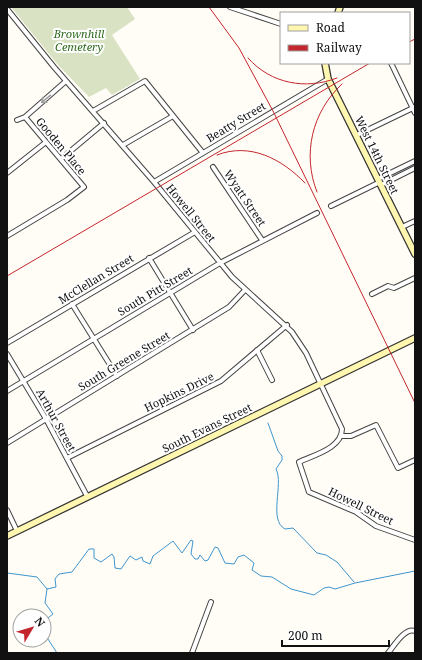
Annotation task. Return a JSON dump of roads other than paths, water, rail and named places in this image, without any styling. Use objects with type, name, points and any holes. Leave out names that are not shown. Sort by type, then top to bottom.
[{"type":"main road","name":"West 14th Street","points":[[325,64],[328,79],[415,254]]},
{"type":"main road","name":"South Evans Street","points":[[7,536],[415,338]]},
{"type":"street","points":[[229,7],[280,24]]},
{"type":"street","name":"Howell Street","points":[[7,9],[66,81],[123,145],[220,263],[245,290],[287,325],[299,342],[342,429],[342,436],[336,444],[299,462],[310,492],[356,512],[376,526],[415,540]]},
{"type":"street","points":[[392,64],[414,107],[415,114]]},
{"type":"street","name":"Beatty Street","points":[[154,182],[328,79]]},
{"type":"street","points":[[17,120],[25,117],[66,81]]},
{"type":"street","points":[[93,111],[144,81],[203,153]]},
{"type":"street","points":[[357,135],[414,107]]},
{"type":"street","points":[[123,145],[173,116]]},
{"type":"street","name":"Gooden Place","points":[[7,236],[67,200],[84,187],[25,117]]},
{"type":"street","points":[[61,158],[104,123]]},
{"type":"street","points":[[7,174],[46,142]]},
{"type":"street","points":[[380,182],[415,161]]},
{"type":"street","name":"Wyatt Street","points":[[213,167],[262,240]]},
{"type":"street","points":[[331,206],[380,182],[415,168]]},
{"type":"street","name":"South Pitt Street","points":[[7,391],[220,263],[316,213]]},
{"type":"street","points":[[402,228],[415,221]]},
{"type":"street","name":"McClellan Street","points":[[7,342],[195,232]]},
{"type":"street","points":[[149,258],[193,330]]},
{"type":"street","points":[[372,294],[388,286],[394,288],[415,278]]},
{"type":"street","name":"South Greene Street","points":[[7,443],[229,307],[245,290]]},
{"type":"street","points":[[72,304],[117,376]]},
{"type":"street","name":"Hopkins Drive","points":[[67,458],[221,381],[287,325]]},
{"type":"street","points":[[257,350],[272,380]]},
{"type":"street","name":"Arthur Street","points":[[7,354],[46,419],[87,496]]},
{"type":"street","name":"Howell Street","points":[[342,436],[351,436],[376,425],[398,468],[415,460]]},
{"type":"street","points":[[7,510],[17,531]]},
{"type":"street","points":[[192,653],[211,602]]},
{"type":"street","points":[[388,653],[406,632],[411,630],[415,632]]},
{"type":"waterway","points":[[268,423],[278,451],[282,456],[282,460],[276,469],[278,476],[277,510],[280,524],[285,529],[293,528],[317,553],[326,555],[337,562],[354,582]]},
{"type":"waterway","points":[[7,573],[37,577],[47,589],[56,587],[55,579],[59,574],[72,572],[89,549],[94,549],[94,558],[101,562],[112,554],[114,557],[115,568],[121,569],[130,556],[136,560],[142,557],[143,561],[150,564],[153,556],[173,541],[182,553],[191,540],[193,541],[191,554],[195,559],[198,559],[200,555],[205,561],[208,560],[215,547],[218,548],[225,563],[234,564],[238,557],[244,555],[254,563],[252,570],[261,576],[272,577],[291,589],[314,595],[324,588],[329,587],[335,589],[355,583],[415,571]]},
{"type":"waterway","points":[[47,589],[45,603],[49,608]]},
{"type":"waterway","points":[[52,645],[57,653]]},
{"type":"railway","points":[[209,7],[239,48],[273,111],[415,403]]},
{"type":"railway","points":[[410,42],[415,39]]},
{"type":"railway","points":[[248,58],[267,74],[290,82],[313,84],[337,78]]},
{"type":"railway","points":[[7,276],[368,64]]},
{"type":"railway","points":[[317,192],[310,163],[310,149],[313,134],[323,107],[342,84]]},
{"type":"railway","points":[[217,155],[229,151],[253,152],[265,155],[276,160],[296,174],[305,183]]},
{"type":"park label","name":"Brownhill Cemetery","points":[[79,40]]}]
